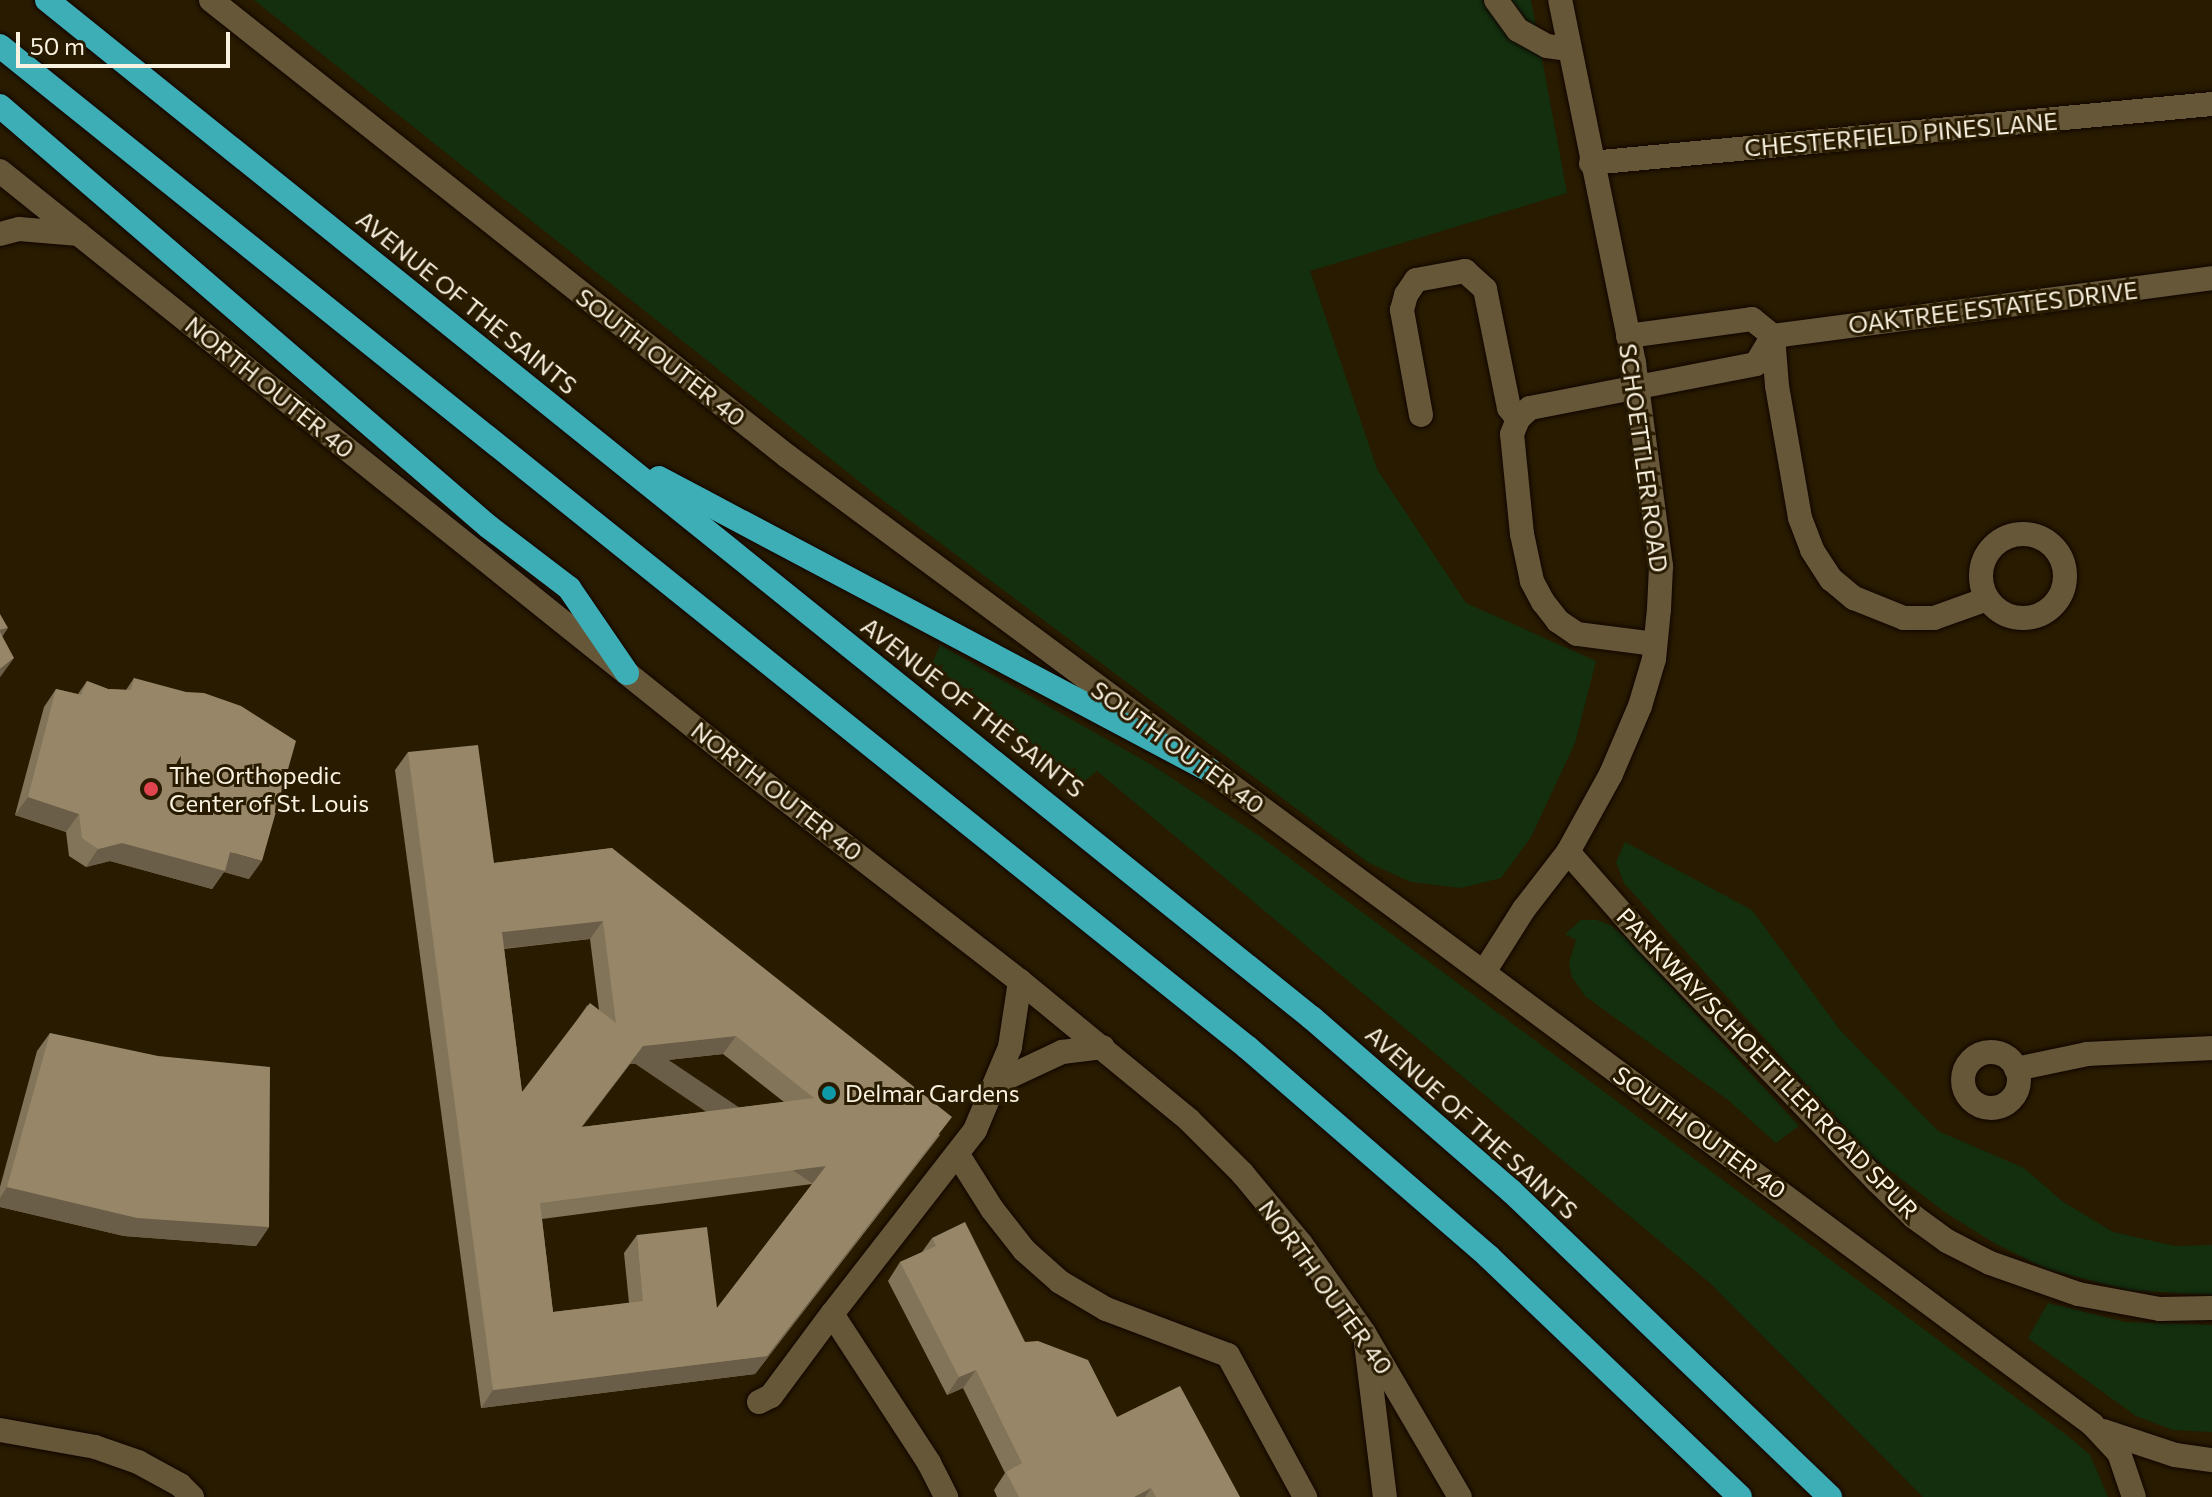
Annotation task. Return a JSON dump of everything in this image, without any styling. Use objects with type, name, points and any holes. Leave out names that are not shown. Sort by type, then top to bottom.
[{"type":"highway","name":"AVENUE OF THE SAINTS","points":[[47,0],[1225,945],[1426,1115],[1626,1298],[1830,1497]]},
{"type":"highway","points":[[0,46],[1248,1048],[1489,1257],[1740,1497]]},
{"type":"highway","points":[[0,106],[489,527],[569,588],[627,673]]},
{"type":"highway","points":[[614,455],[810,555],[1064,696],[1209,770]]},
{"type":"street","name":"SOUTH OUTER 40","points":[[211,0],[787,456],[2092,1424],[2119,1453],[2134,1497]]},
{"type":"street","points":[[1496,0],[1518,30],[1547,46],[1569,49]]},
{"type":"street","name":"SCHOETTLER ROAD","points":[[1484,972],[1524,909],[1568,852],[1623,747],[1640,706],[1655,644],[1661,566],[1636,387],[1560,0]]},
{"type":"street","name":"CHESTERFIELD PINES LANE","points":[[1591,163],[2212,104]]},
{"type":"street","name":"NORTH OUTER 40","points":[[0,171],[627,673],[1103,1047],[1189,1120],[1242,1173],[1301,1244],[1364,1333],[1460,1497]]},
{"type":"street","points":[[0,234],[19,229],[79,234]]},
{"type":"street","points":[[1421,415],[1402,310],[1406,295],[1416,280],[1465,271],[1485,289],[1509,408],[1518,419]]},
{"type":"street","name":"OAKTREE ESTATES DRIVE","points":[[1773,336],[2212,278]]},
{"type":"street","points":[[1628,336],[1752,319],[1773,336],[1777,386],[1800,518],[1812,550],[1831,579],[1854,598],[1904,618],[1934,618],[1987,599]]},
{"type":"street","points":[[1655,644],[1577,634],[1558,621],[1532,581],[1522,534],[1512,434],[1518,419],[1530,408],[1756,364],[1773,336]]},
{"type":"street","name":"PARKWAY/SCHOETTLER ROAD SPUR","points":[[1568,852],[1647,942],[1878,1182],[1914,1217],[1947,1241],[1990,1263],[2078,1294],[2160,1309],[2212,1308]]},
{"type":"street","points":[[759,1402],[771,1396],[975,1130],[984,1104],[998,1082],[1010,1047],[1020,981]]},
{"type":"street","points":[[998,1082],[1062,1052],[1103,1047]]},
{"type":"street","points":[[2016,1069],[2087,1054],[2212,1048]]},
{"type":"street","points":[[958,1155],[992,1209],[1024,1250],[1060,1282],[1106,1309],[1228,1355],[1305,1497]]},
{"type":"street","points":[[832,1314],[929,1463],[946,1497]]},
{"type":"street","points":[[1364,1333],[1385,1497]]},
{"type":"street","points":[[2092,1424],[2110,1435],[2149,1447],[2212,1460]]},
{"type":"street","points":[[0,1430],[95,1447],[138,1462],[180,1485],[192,1497]]},
{"type":"green space","points":[[254,0],[1531,0],[1567,193],[1310,271],[1377,469],[1466,603],[1596,661],[1575,743],[1531,837],[1501,878],[1461,888],[1411,882],[1369,863],[880,498]]},
{"type":"green space","points":[[940,645],[1152,765],[1261,837],[2069,1437],[2090,1455],[2108,1497],[1923,1497],[1711,1284],[1097,771],[1082,783],[932,664]]},
{"type":"green space","points":[[1625,842],[1752,910],[1840,1030],[1938,1131],[2024,1168],[2062,1201],[2113,1232],[2175,1246],[2212,1245],[2212,1295],[2127,1290],[2047,1269],[1996,1244],[1946,1213],[1871,1156],[1624,883],[1616,862]]},
{"type":"green space","points":[[1581,920],[1597,920],[1612,926],[1627,939],[1799,1126],[1776,1143],[1728,1100],[1585,996],[1572,977],[1569,963],[1576,940],[1565,934]]},
{"type":"green space","points":[[2048,1303],[2125,1322],[2212,1325],[2212,1432],[2173,1430],[2136,1416],[2028,1338]]},
{"type":"building","points":[[0,614],[8,628],[0,630]]},
{"type":"building","points":[[0,632],[14,658],[0,669]]},
{"type":"building","points":[[134,678],[186,692],[204,693],[241,706],[296,741],[262,861],[230,852],[225,871],[122,843],[98,849],[82,838],[79,814],[28,797],[56,689],[81,695],[87,681],[108,689],[131,690]]},
{"type":"building","name":"Delmar Gardens","points":[[478,745],[494,863],[612,848],[952,1117],[767,1356],[493,1390],[408,752]],"holes":[[[603,921],[616,1023],[590,1003],[522,1092],[502,932]],[[736,1036],[814,1098],[581,1127],[643,1046]],[[826,1166],[717,1308],[707,1227],[637,1235],[643,1301],[553,1312],[540,1203]]]},
{"type":"building","points":[[50,1033],[158,1056],[270,1067],[269,1227],[137,1218],[7,1187]]},
{"type":"building","points":[[965,1222],[1025,1342],[1038,1341],[1088,1360],[1117,1417],[1180,1386],[1240,1497],[1156,1497],[1151,1488],[1134,1497],[1019,1497],[1006,1472],[1022,1463],[976,1370],[959,1377],[900,1262],[936,1246],[932,1238]]},
{"type":"place","name":"The Orthopedic Center of St. Louis","points":[[151,789]]},
{"type":"place","name":"Delmar Gardens","points":[[829,1093]]}]
